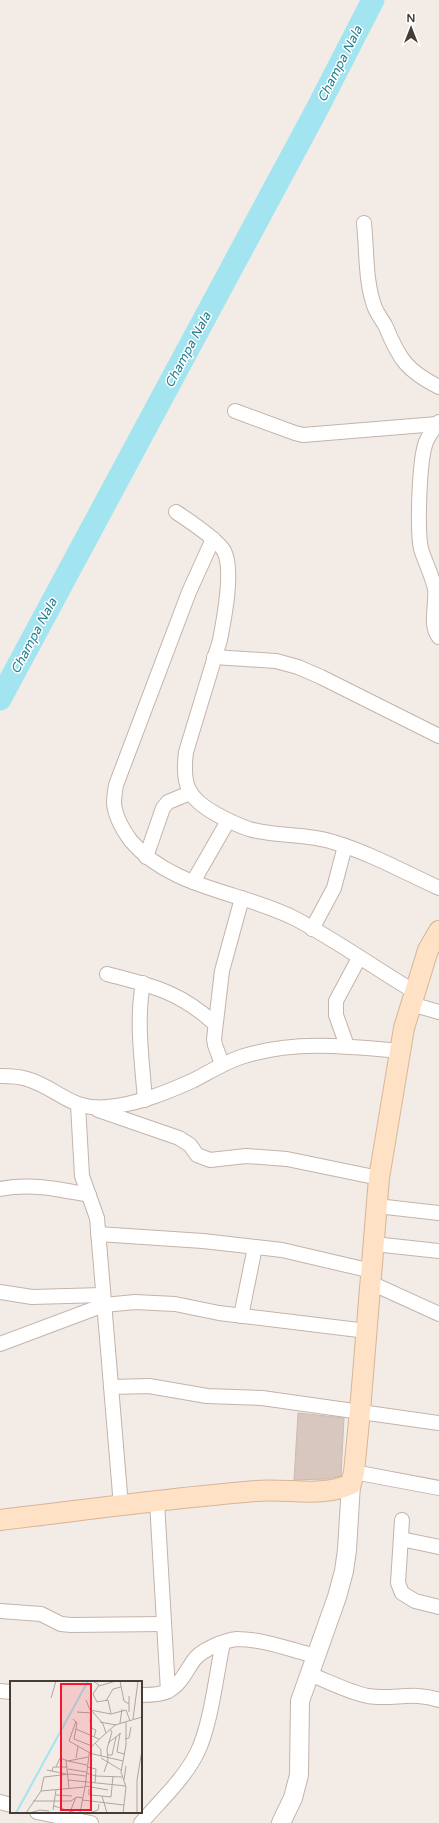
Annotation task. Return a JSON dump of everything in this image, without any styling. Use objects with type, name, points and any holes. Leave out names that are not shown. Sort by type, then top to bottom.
[{"type":"main road","points":[[0,1520],[257,1491],[329,1491],[343,1488],[353,1478],[367,1331],[379,1178],[404,1028],[428,950],[438,934]]},
{"type":"street","points":[[364,223],[369,279],[376,309],[384,323],[397,354],[422,378],[439,387]]},
{"type":"street","points":[[235,411],[303,435],[438,423]]},
{"type":"street","points":[[438,423],[425,443],[422,456],[418,524],[421,549],[433,580],[435,591],[434,624],[439,637]]},
{"type":"street","points":[[176,512],[213,539],[224,551],[228,569],[224,621],[186,752],[184,768],[185,782],[190,793],[198,803],[228,821],[250,829],[311,837],[345,846],[439,888]]},
{"type":"street","points":[[213,539],[189,592],[116,785],[114,803],[118,820],[127,836],[146,857],[170,872],[193,882],[275,909],[312,929],[359,958],[413,998],[439,1012]]},
{"type":"street","points":[[214,657],[276,661],[298,667],[439,736]]},
{"type":"street","points":[[146,857],[163,808],[168,802],[190,793]]},
{"type":"street","points":[[193,882],[228,821]]},
{"type":"street","points":[[312,929],[334,888],[345,846]]},
{"type":"street","points":[[222,1064],[215,1045],[215,1024],[222,971],[242,898]]},
{"type":"street","points":[[346,1046],[336,1015],[336,1002],[359,958]]},
{"type":"street","points":[[107,974],[157,987],[186,1000],[199,1008],[215,1024]]},
{"type":"street","points":[[143,983],[140,996],[140,1025],[145,1100]]},
{"type":"street","points":[[85,1106],[108,1107],[137,1103],[186,1083],[222,1064],[261,1052],[289,1047],[310,1044],[400,1051]]},
{"type":"street","points":[[0,1076],[27,1079],[85,1106],[179,1138],[190,1145],[197,1154],[210,1160],[246,1156],[272,1158],[379,1178]]},
{"type":"street","points":[[85,1106],[82,1176],[97,1218],[121,1506]]},
{"type":"street","points":[[0,1189],[21,1186],[37,1186],[89,1195]]},
{"type":"street","points":[[377,1206],[439,1213]]},
{"type":"street","points":[[98,1234],[255,1246],[282,1250],[371,1277],[439,1314]]},
{"type":"street","points":[[374,1244],[439,1252]]},
{"type":"street","points":[[242,1316],[255,1246]]},
{"type":"street","points":[[0,1292],[32,1297],[155,1302],[242,1316],[367,1331]]},
{"type":"street","points":[[0,1344],[104,1300]]},
{"type":"street","points":[[111,1387],[149,1386],[207,1396],[262,1398],[439,1423]]},
{"type":"street","points":[[280,1823],[293,1798],[300,1774],[300,1701],[337,1597],[344,1571],[353,1478],[439,1488]]},
{"type":"street","points":[[157,1502],[168,1691]]},
{"type":"street","points":[[402,1520],[398,1583],[402,1593],[415,1601],[439,1607]]},
{"type":"street","points":[[401,1539],[439,1547]]},
{"type":"street","points":[[0,1611],[41,1614],[61,1624],[71,1625],[164,1624]]},
{"type":"street","points":[[142,1695],[150,1695],[168,1691],[180,1681],[194,1659],[203,1651],[236,1639],[254,1640],[316,1656]]},
{"type":"street","points":[[142,1823],[186,1771],[197,1753],[205,1733],[223,1643]]},
{"type":"street","points":[[309,1674],[368,1696],[418,1695],[439,1700]]},
{"type":"street","points":[[0,1691],[10,1692]]},
{"type":"street","points":[[0,1802],[10,1805]]},
{"type":"street","points":[[47,1813],[76,1816],[91,1823]]},
{"type":"building","points":[[298,1413],[344,1418],[341,1476],[327,1479],[294,1480]]},
{"type":"waterway","name":"Champa Nala","points":[[0,699],[316,111],[373,0]]}]
